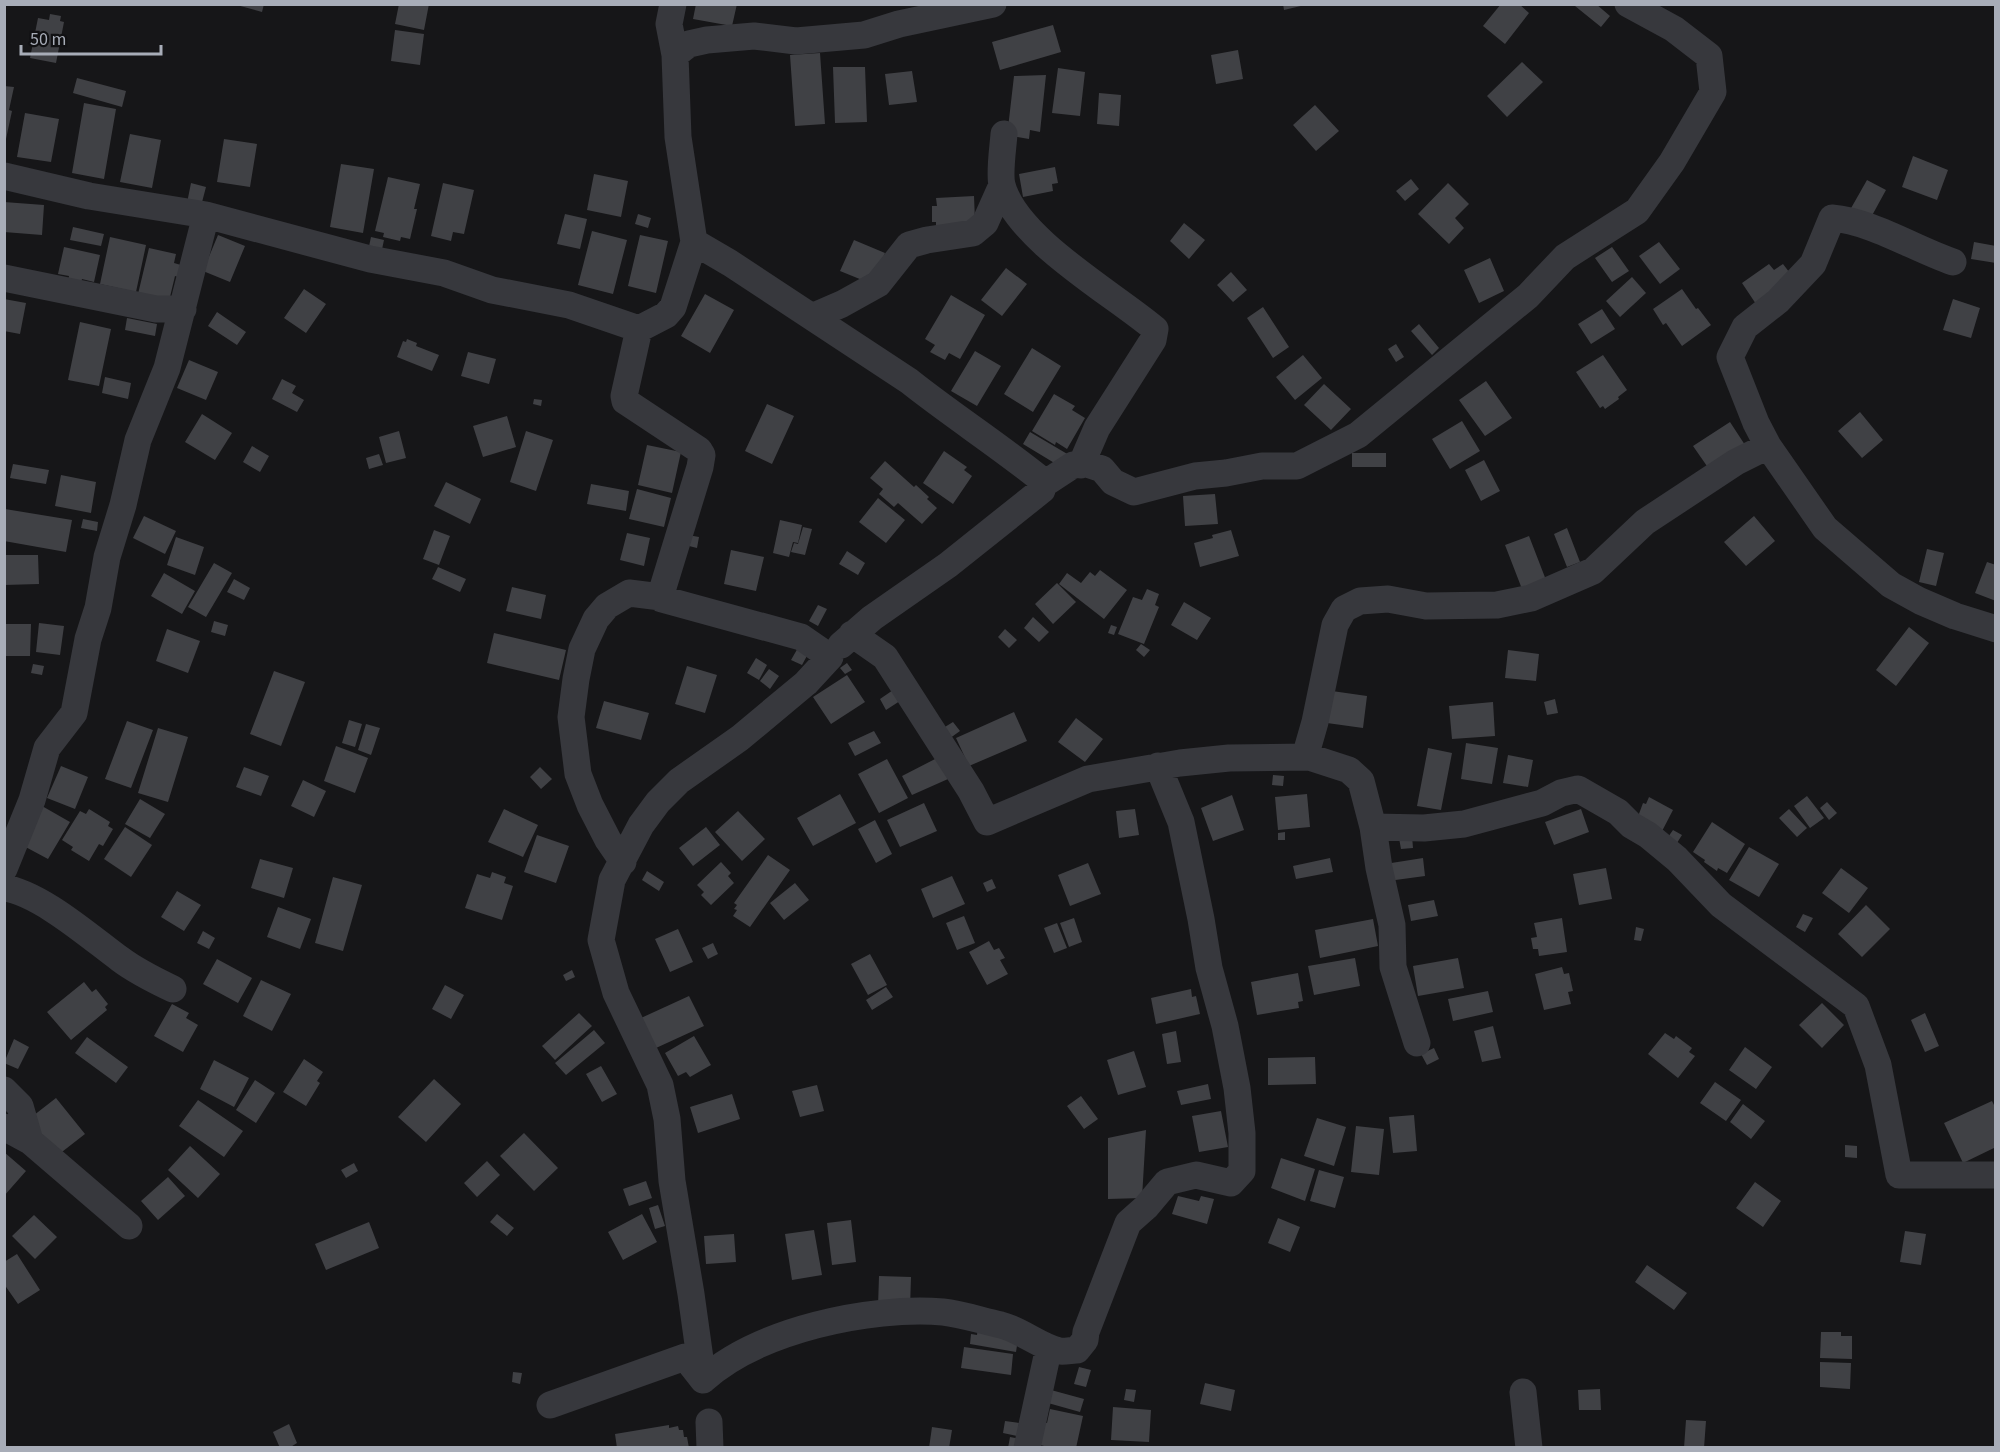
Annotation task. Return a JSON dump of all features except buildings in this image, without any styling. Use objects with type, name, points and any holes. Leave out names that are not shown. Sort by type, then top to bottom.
[{"type":"street","points":[[661,597],[702,454],[625,400],[624,396],[639,330],[666,315],[673,307],[694,242],[678,137],[675,55],[669,24],[673,4]]},
{"type":"street","points":[[675,55],[689,44],[707,40],[754,36],[796,41],[864,34],[898,24],[993,4]]},
{"type":"street","points":[[703,1380],[692,1294],[672,1182],[667,1119],[660,1085],[616,993],[601,940],[612,880],[641,825],[658,802],[679,781],[740,738],[806,683],[852,634],[948,565],[1042,490],[1044,484],[1073,465],[1087,464],[1102,469],[1113,482],[1134,492],[1196,476],[1262,466],[1297,466],[1358,435],[1528,296],[1565,257],[1637,212],[1672,162],[1713,92],[1709,56],[1674,29],[1628,4]]},
{"type":"street","points":[[812,317],[878,284],[909,245],[973,232],[984,223],[1002,185],[1004,134]]},
{"type":"street","points":[[4,176],[89,196],[206,215],[370,259],[444,273],[492,290],[569,305],[639,330]]},
{"type":"street","points":[[1002,185],[1014,211],[1043,243],[1134,311],[1155,330],[1153,340],[1097,428],[1081,465]]},
{"type":"street","points":[[4,869],[32,800],[47,748],[74,713],[107,557],[123,505],[138,440],[167,368],[206,215]]},
{"type":"street","points":[[1953,262],[1850,220],[1832,218],[1813,264],[1778,301],[1745,327],[1730,357],[1756,423],[1768,446],[1825,528],[1892,585],[1955,616],[1995,629]]},
{"type":"street","points":[[694,242],[730,262],[909,381],[1005,450],[1044,484]]},
{"type":"street","points":[[4,278],[156,309],[183,309]]},
{"type":"street","points":[[1305,757],[1315,722],[1335,625],[1344,609],[1360,602],[1388,599],[1426,606],[1497,605],[1531,598],[1593,571],[1645,522],[1736,462],[1768,446]]},
{"type":"street","points":[[623,862],[594,814],[578,774],[571,717],[582,649],[596,619],[607,606],[629,593],[661,597],[664,600],[801,637],[830,657]]},
{"type":"street","points":[[852,634],[885,657],[971,791],[987,822],[1088,779],[1158,766],[1229,758],[1305,757],[1349,770],[1360,781],[1373,827],[1379,868],[1392,925],[1393,967],[1417,1043]]},
{"type":"street","points":[[703,1380],[717,1368],[762,1343],[786,1334],[848,1318],[897,1312],[944,1312],[1008,1327],[1060,1352],[1077,1350],[1085,1340],[1086,1332],[1128,1223],[1146,1207],[1167,1182],[1196,1175],[1231,1183],[1242,1171],[1242,1133],[1237,1088],[1225,1026],[1209,968],[1181,822],[1158,766]]},
{"type":"street","points":[[1373,827],[1424,828],[1464,824],[1542,803],[1561,793],[1578,789],[1618,813],[1631,825],[1648,835],[1677,859],[1721,905],[1856,1006],[1878,1065],[1899,1175],[1995,1175]]},
{"type":"street","points":[[4,888],[22,892],[97,940],[128,964],[173,989]]},
{"type":"street","points":[[4,1090],[20,1106],[30,1141]]},
{"type":"street","points":[[4,1127],[30,1141],[129,1226]]},
{"type":"street","points":[[1028,1448],[1047,1356],[1056,1350]]},
{"type":"street","points":[[550,1405],[685,1357],[703,1380]]},
{"type":"street","points":[[1523,1392],[1529,1448]]}]
